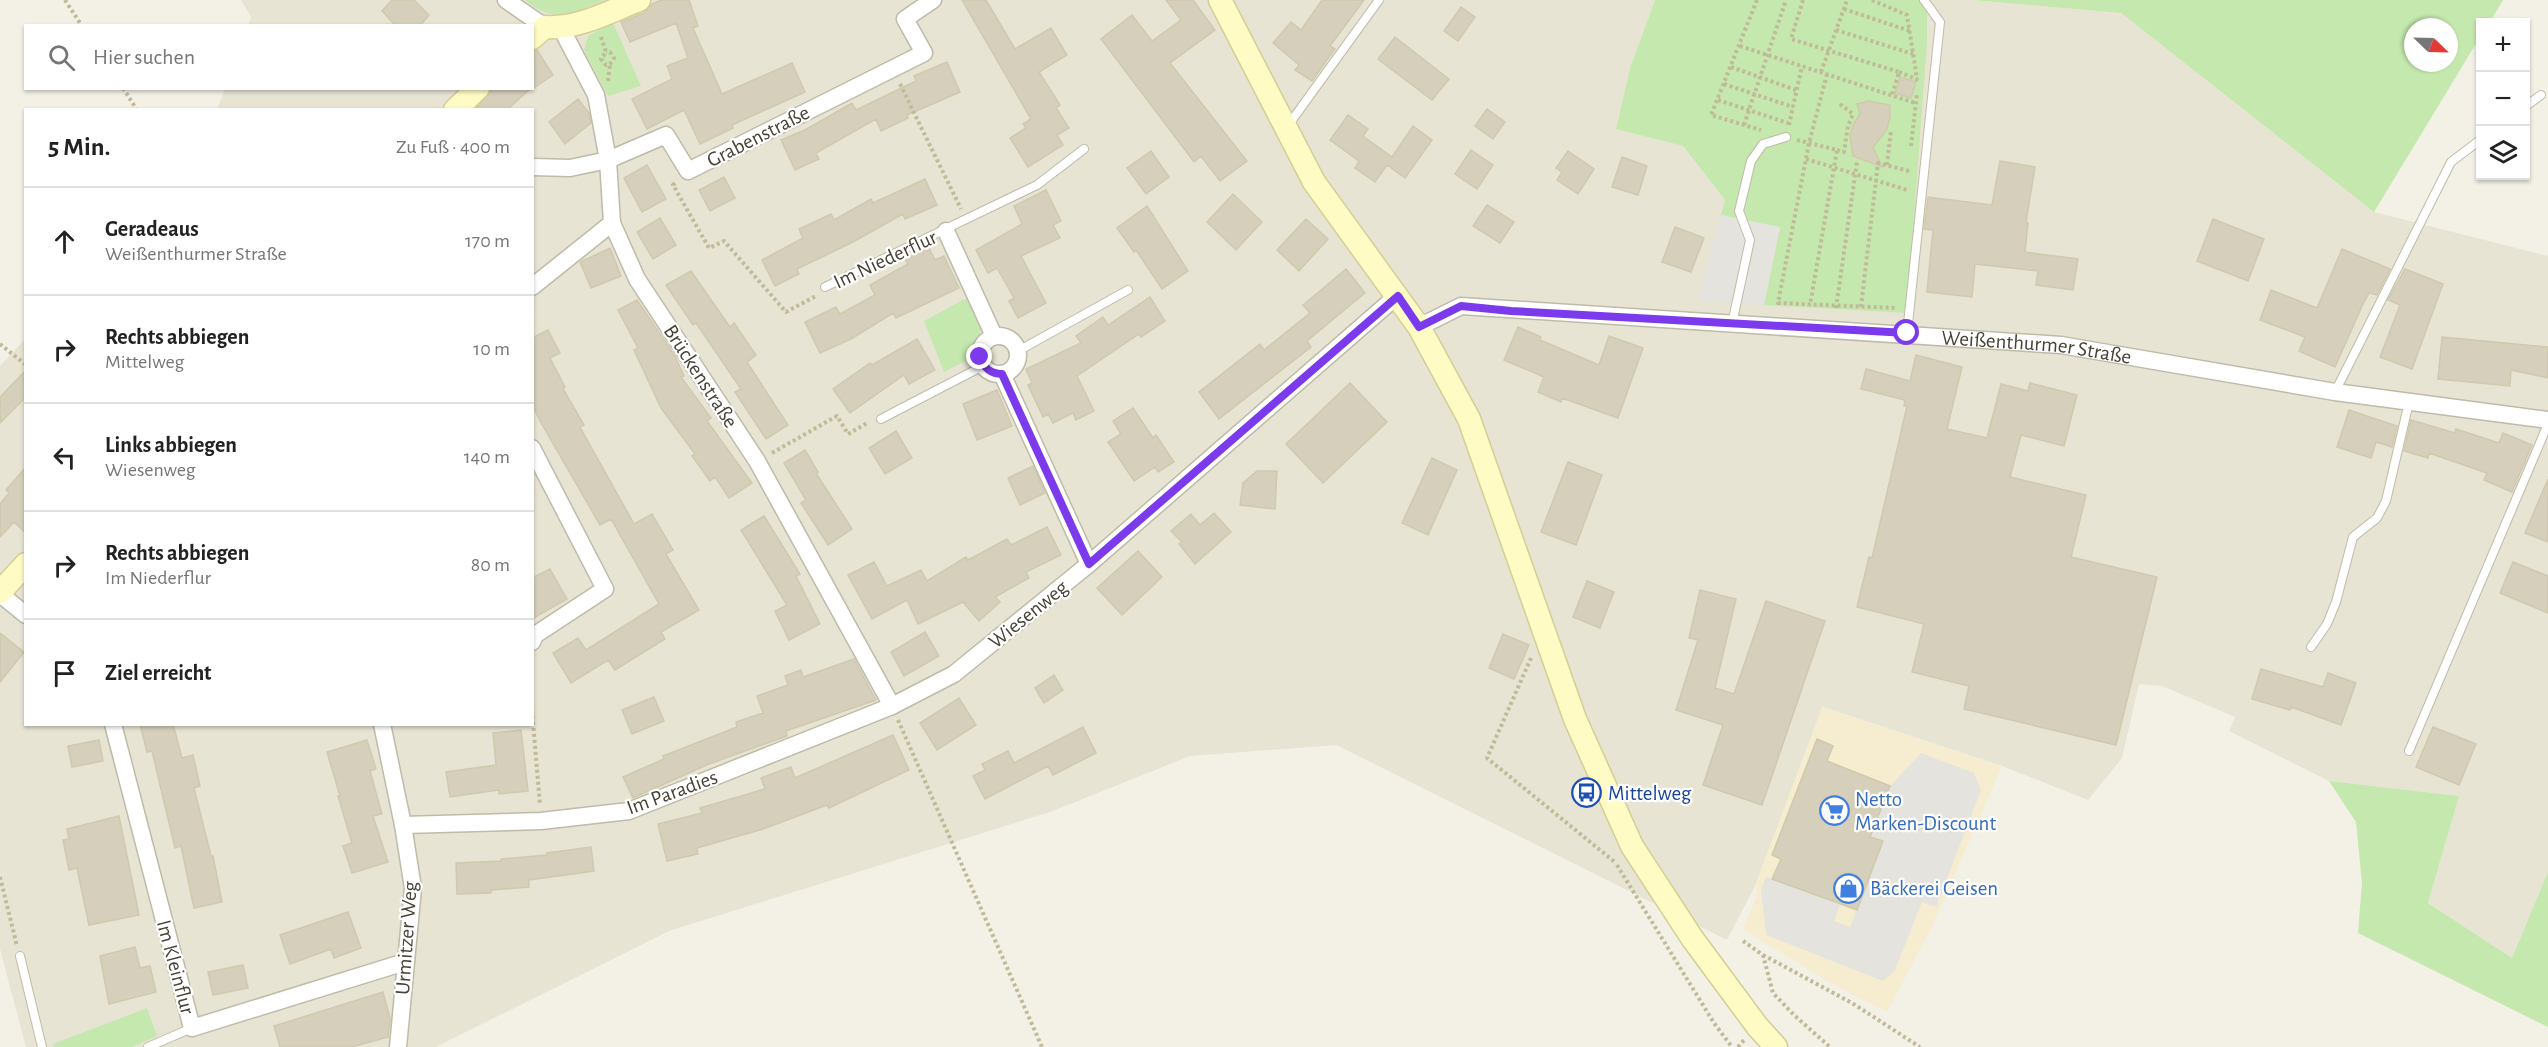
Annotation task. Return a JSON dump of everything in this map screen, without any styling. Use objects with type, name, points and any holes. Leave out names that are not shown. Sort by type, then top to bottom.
[{"type":"street","points":[[506,0],[546,31],[593,19],[639,0]]},
{"type":"street","name":"Grabenstraße","points":[[534,167],[570,168],[608,160],[666,135],[688,171],[924,53],[905,19],[933,0]]},
{"type":"street","points":[[1220,0],[1314,182],[1419,327],[1469,418],[1575,719],[1632,846],[1692,938],[1757,1026],[1776,1047]]},
{"type":"street","name":"Brückenstraße","points":[[546,31],[596,95],[608,160],[612,223],[637,279],[757,461],[892,706]]},
{"type":"street","points":[[457,108],[476,90]]},
{"type":"street","points":[[534,285],[612,223]]},
{"type":"street","name":"Im Niederflur","points":[[946,231],[994,336]]},
{"type":"street","name":"Wiesenweg","points":[[892,706],[954,674],[1089,564],[1398,296]]},
{"type":"street","name":"Weißenthurmer Straße","points":[[1419,327],[1461,306],[1907,333],[2061,345],[2335,392],[2548,420]]},
{"type":"street","points":[[994,336],[1009,338],[1018,351],[1016,365],[1012,370],[1002,374],[990,372],[983,366],[980,357],[982,345],[994,336]]},
{"type":"street","points":[[1002,374],[1089,564]]},
{"type":"street","points":[[534,452],[605,589],[534,637]]},
{"type":"street","points":[[24,566],[0,593],[24,613]]},
{"type":"street","name":"Im Paradies","points":[[403,825],[541,821],[629,811],[892,706]]},
{"type":"street","name":"Im Kleinflur","points":[[114,726],[192,1028],[405,962]]},
{"type":"street","name":"Urmitzer Weg","points":[[382,726],[403,825],[413,888],[398,1047]]},
{"type":"lane","points":[[1285,129],[1379,0]]},
{"type":"lane","points":[[1907,333],[1940,22],[1924,0]]},
{"type":"lane","points":[[2530,103],[2541,95]]},
{"type":"lane","points":[[1732,324],[1750,240],[1739,211],[1751,161],[1763,144],[1786,137]]},
{"type":"lane","points":[[2335,392],[2451,162],[2476,144]]},
{"type":"lane","name":"Im Niederflur","points":[[825,287],[946,231],[1037,185],[1084,149]]},
{"type":"lane","points":[[1018,351],[1128,290]]},
{"type":"lane","points":[[881,419],[983,366]]},
{"type":"lane","points":[[2311,647],[2327,624],[2336,602],[2353,537],[2377,518],[2386,501],[2409,402]]},
{"type":"lane","points":[[2409,751],[2548,424]]},
{"type":"lane","points":[[20,956],[42,1047]]},
{"type":"lane","points":[[148,1047],[192,1028]]},
{"type":"path","points":[[65,0],[80,24]]},
{"type":"path","points":[[1757,0],[1712,115],[1844,152],[1848,126],[1853,114],[1840,104]]},
{"type":"path","points":[[1744,125],[1786,0]]},
{"type":"path","points":[[1803,0],[1791,39],[1921,80],[1915,102]]},
{"type":"path","points":[[1821,72],[1847,0]]},
{"type":"path","points":[[1872,0],[1907,15],[1917,79]]},
{"type":"path","points":[[1844,9],[1910,31]]},
{"type":"path","points":[[1836,30],[1913,54]]},
{"type":"path","points":[[1739,46],[1930,107]]},
{"type":"path","points":[[1786,137],[1802,66]]},
{"type":"path","points":[[1731,67],[1796,90]]},
{"type":"path","points":[[893,69],[966,220]]},
{"type":"path","points":[[1892,95],[1899,72]]},
{"type":"path","points":[[1827,74],[1809,143],[1778,303],[1896,309]]},
{"type":"path","points":[[1724,84],[1792,106]]},
{"type":"path","points":[[124,90],[136,108]]},
{"type":"path","points":[[1718,100],[1789,123]]},
{"type":"path","points":[[1887,165],[1891,129]]},
{"type":"path","points":[[1810,305],[1837,150]]},
{"type":"path","points":[[1806,159],[1907,190]]},
{"type":"path","points":[[1832,329],[1857,162]]},
{"type":"path","points":[[1861,307],[1878,163],[1909,171]]},
{"type":"path","points":[[688,171],[673,185],[709,248],[724,241],[786,312],[818,295],[825,287]]},
{"type":"path","points":[[0,344],[24,363]]},
{"type":"path","points":[[757,461],[837,416],[848,434],[872,421],[881,419]]},
{"type":"path","points":[[1544,629],[1487,758],[1616,863],[1714,1023],[1732,1047]]},
{"type":"path","points":[[892,706],[1042,1047]]},
{"type":"path","points":[[533,726],[541,821]]},
{"type":"path","points":[[1616,863],[1632,846]]},
{"type":"path","points":[[0,877],[20,956]]},
{"type":"path","points":[[1743,941],[1763,955],[1852,1003],[1920,1047]]},
{"type":"path","points":[[1763,955],[1773,993],[1830,1047]]},
{"type":"shaded area","points":[[241,0],[1655,0],[1630,68],[1616,129],[1683,146],[1725,200],[1721,215],[1927,42],[1927,0],[1972,0],[2121,13],[2374,212],[2548,256],[2548,872],[2512,958],[2428,903],[2459,796],[2329,781],[2229,731],[2235,717],[2162,686],[2139,684],[2122,758],[2088,800],[2002,766],[1823,707],[1755,886],[1727,940],[1336,745],[1190,756],[1053,811],[669,931],[436,1047],[26,1047],[0,949],[0,366],[24,340],[24,726],[534,726],[534,108],[217,108],[225,90],[534,90],[534,24],[248,24],[251,17]]},
{"type":"shaded area","points":[[1721,215],[1780,227],[1764,305],[1698,300]]},
{"type":"shaded area","points":[[1822,707],[2002,766],[1931,929],[1887,1012],[1827,981],[1743,929],[1758,893],[1755,886]]},
{"type":"shaded area","points":[[1921,753],[1974,773],[1981,790],[1936,907],[1922,902],[1895,970],[1883,981],[1766,935],[1761,890],[1766,877],[1840,905],[1834,921],[1850,927],[1883,842],[1870,837],[1890,786]]},
{"type":"green space","points":[[525,0],[604,0],[573,12],[555,14],[536,8]]},
{"type":"green space","points":[[1655,0],[1927,0],[1927,42],[1907,313],[1764,305],[1780,228],[1721,215],[1725,200],[1683,146],[1616,129],[1630,68]]},
{"type":"green space","points":[[1972,0],[2503,0],[2492,18],[2476,18],[2476,44],[2374,212],[2121,13]]},
{"type":"green space","points":[[613,23],[641,86],[608,96],[584,50],[588,36]]},
{"type":"green space","points":[[967,298],[982,327],[971,358],[944,372],[924,321]]},
{"type":"green space","points":[[2329,781],[2459,796],[2428,903],[2512,958],[2548,872],[2548,1027],[2358,933],[2362,883],[2356,822]]},
{"type":"green space","points":[[147,1008],[157,1036],[132,1047],[54,1047],[53,1044]]},
{"type":"building","points":[[392,0],[414,0],[429,15],[422,24],[394,24],[382,11]]},
{"type":"building","points":[[661,0],[689,0],[698,26],[693,28],[722,94],[792,63],[805,92],[732,125],[733,128],[700,144],[684,110],[647,129],[632,99],[672,79],[667,66],[688,58],[676,23],[630,42],[621,22],[644,13],[652,4]]},
{"type":"building","points":[[962,0],[986,0],[1015,49],[1051,28],[1067,55],[1039,72],[1060,105],[1056,108],[1069,128],[1057,135],[1063,145],[1028,167],[1010,138],[1026,128],[1023,124],[1031,119]]},
{"type":"building","points":[[1166,0],[1193,0],[1215,30],[1170,63],[1247,161],[1220,181],[1201,156],[1194,162],[1101,39],[1132,15],[1152,41],[1181,20]]},
{"type":"building","points":[[1322,0],[1364,0],[1330,46],[1335,49],[1312,81],[1295,70],[1299,65],[1273,43],[1291,22],[1301,30]]},
{"type":"building","points":[[1461,7],[1475,17],[1458,41],[1444,31]]},
{"type":"building","points":[[1395,37],[1449,79],[1432,100],[1378,59]]},
{"type":"building","points":[[537,50],[553,75],[534,88],[534,51]]},
{"type":"building","points":[[947,62],[960,92],[907,115],[908,118],[881,131],[876,119],[816,153],[819,159],[795,170],[781,140],[805,130],[852,103],[856,110],[916,81],[914,76]]},
{"type":"building","points":[[1900,77],[1916,82],[1911,98],[1895,93]]},
{"type":"building","points":[[491,90],[529,90],[509,108],[477,108]]},
{"type":"building","points":[[578,99],[589,113],[591,123],[565,144],[549,122]]},
{"type":"building","points":[[1869,101],[1890,105],[1890,118],[1886,131],[1873,147],[1882,167],[1853,156],[1850,136],[1853,125],[1860,114],[1857,104]]},
{"type":"building","points":[[1487,109],[1505,122],[1493,139],[1475,126]]},
{"type":"building","points":[[1348,115],[1368,129],[1363,136],[1392,157],[1413,126],[1432,140],[1405,178],[1387,165],[1375,182],[1355,168],[1359,161],[1330,140]]},
{"type":"building","points":[[1471,150],[1493,165],[1477,189],[1455,174]]},
{"type":"building","points":[[1151,151],[1169,177],[1146,194],[1127,168]]},
{"type":"building","points":[[1568,151],[1594,169],[1578,194],[1557,180],[1562,172],[1556,168]]},
{"type":"building","points":[[1622,157],[1647,166],[1638,195],[1612,187]]},
{"type":"building","points":[[2000,161],[2035,167],[2026,222],[2028,223],[2025,252],[2078,259],[2073,290],[2036,285],[2038,271],[1975,264],[1972,297],[1927,292],[1933,230],[1924,229],[1928,197],[1992,205]]},
{"type":"building","points":[[647,165],[666,199],[642,212],[624,178]]},
{"type":"building","points":[[724,177],[735,198],[710,211],[699,190]]},
{"type":"building","points":[[925,179],[937,205],[905,219],[903,214],[797,269],[799,274],[775,286],[762,260],[803,238],[799,229],[831,214],[834,220],[871,199],[873,203]]},
{"type":"building","points":[[1046,190],[1061,221],[1053,225],[1060,238],[1021,256],[1046,303],[1018,318],[1009,301],[1014,298],[997,268],[988,273],[976,250],[1022,224],[1014,206]]},
{"type":"building","points":[[1233,194],[1262,222],[1236,250],[1207,222]]},
{"type":"building","points":[[1487,205],[1514,222],[1500,243],[1473,226]]},
{"type":"building","points":[[1147,206],[1188,271],[1162,289],[1136,250],[1134,252],[1117,228]]},
{"type":"building","points":[[660,218],[676,245],[653,259],[637,232]]},
{"type":"building","points":[[1306,219],[1328,239],[1299,271],[1277,250]]},
{"type":"building","points":[[2213,219],[2264,239],[2248,281],[2197,261]]},
{"type":"building","points":[[1675,227],[1704,238],[1691,272],[1662,262]]},
{"type":"building","points":[[610,248],[621,276],[591,288],[580,262]]},
{"type":"building","points":[[929,248],[935,260],[944,256],[959,288],[896,318],[893,313],[851,339],[820,353],[805,322],[836,307],[840,314],[875,295],[870,285],[908,264],[905,259]]},
{"type":"building","points":[[2342,249],[2390,269],[2377,295],[2369,293],[2335,367],[2299,351],[2305,337],[2260,320],[2271,290],[2317,308]]},
{"type":"building","points":[[1346,269],[1365,293],[1307,341],[1311,347],[1219,419],[1199,392],[1260,344],[1264,350],[1310,313],[1303,305]]},
{"type":"building","points":[[2405,269],[2443,284],[2412,369],[2380,357],[2400,305],[2388,300]]},
{"type":"building","points":[[691,271],[730,327],[734,323],[756,355],[747,362],[788,425],[766,439],[735,392],[741,389],[696,323],[693,325],[666,285]]},
{"type":"building","points":[[1150,297],[1165,321],[1141,337],[1139,334],[1077,376],[1094,411],[1076,420],[1073,413],[1053,423],[1048,414],[1043,417],[1028,385],[1032,383],[1026,369],[1081,343],[1076,336],[1103,317],[1108,325]]},
{"type":"building","points":[[637,300],[675,356],[684,376],[681,377],[711,418],[707,421],[752,483],[729,498],[715,477],[710,481],[692,456],[695,454],[661,408],[634,350],[638,348],[618,310]]},
{"type":"building","points":[[1518,327],[1541,337],[1540,340],[1599,365],[1609,336],[1643,348],[1618,418],[1562,398],[1561,402],[1538,392],[1544,377],[1504,360]]},
{"type":"building","points":[[548,330],[560,353],[550,358],[565,387],[563,389],[584,425],[580,427],[634,524],[652,514],[673,550],[666,554],[699,610],[661,632],[665,639],[615,670],[608,660],[571,683],[553,653],[578,638],[586,650],[659,604],[611,519],[600,525],[534,408],[534,337]]},
{"type":"building","points":[[2442,337],[2548,347],[2548,378],[2511,370],[2510,386],[2438,379]]},
{"type":"building","points":[[917,339],[935,370],[909,384],[904,375],[850,413],[833,389],[870,363],[872,365]]},
{"type":"building","points":[[1916,355],[1962,367],[1947,429],[1987,438],[2001,384],[2028,391],[2030,383],[2077,395],[2064,446],[2021,435],[2010,477],[2086,495],[2071,557],[2157,577],[2116,745],[1964,709],[1969,686],[1912,672],[1924,624],[1857,607],[1869,557],[1872,558],[1907,406],[1904,406],[1905,400],[1861,389],[1866,369],[1910,381]]},
{"type":"building","points":[[24,372],[24,399],[0,423],[0,397]]},
{"type":"building","points":[[1350,383],[1387,422],[1323,483],[1286,444]]},
{"type":"building","points":[[997,390],[1012,426],[977,440],[963,404]]},
{"type":"building","points":[[1133,408],[1153,438],[1156,435],[1174,462],[1158,472],[1155,467],[1134,481],[1108,442],[1121,434],[1113,421]]},
{"type":"building","points":[[2349,410],[2397,426],[2392,447],[2376,442],[2371,458],[2337,447]]},
{"type":"building","points":[[2411,420],[2455,433],[2456,429],[2499,443],[2503,433],[2532,445],[2512,492],[2484,480],[2487,473],[2429,453],[2428,458],[2404,451]]},
{"type":"building","points":[[896,431],[912,458],[885,474],[869,448]]},
{"type":"building","points":[[805,450],[818,472],[816,473],[852,529],[828,545],[801,503],[806,500],[784,463]]},
{"type":"building","points":[[1432,458],[1457,470],[1428,535],[1402,523]]},
{"type":"building","points":[[1568,462],[1602,475],[1576,545],[1541,532]]},
{"type":"building","points":[[1033,466],[1045,493],[1020,505],[1008,478]]},
{"type":"building","points":[[24,469],[24,531],[14,522],[0,537],[0,504],[9,493],[6,490]]},
{"type":"building","points":[[1257,471],[1277,471],[1275,509],[1240,505],[1243,483]]},
{"type":"building","points":[[2548,479],[2548,542],[2525,533]]},
{"type":"building","points":[[1214,513],[1231,532],[1195,564],[1179,544],[1182,542],[1171,531],[1191,514],[1200,525]]},
{"type":"building","points":[[764,516],[800,574],[796,576],[820,624],[789,640],[775,611],[787,605],[741,530]]},
{"type":"building","points":[[1047,527],[1061,555],[1026,572],[1029,578],[995,597],[1000,602],[979,621],[963,602],[918,624],[907,600],[872,619],[848,575],[874,562],[887,586],[921,570],[927,581],[966,557],[968,560],[1007,539],[1011,545]]},
{"type":"building","points":[[1138,551],[1162,577],[1122,615],[1097,588]]},
{"type":"building","points":[[2513,562],[2548,576],[2548,613],[2500,593]]},
{"type":"building","points":[[550,569],[567,599],[534,618],[534,577]]},
{"type":"building","points":[[1587,581],[1614,592],[1600,628],[1573,617]]},
{"type":"building","points":[[1700,590],[1736,599],[1715,688],[1734,694],[1766,601],[1825,621],[1762,805],[1703,785],[1723,725],[1676,710],[1698,640],[1689,638]]},
{"type":"building","points":[[925,632],[939,656],[904,676],[891,652]]},
{"type":"building","points":[[0,633],[24,652],[0,682]]},
{"type":"building","points":[[1503,634],[1529,645],[1514,679],[1489,668]]},
{"type":"building","points":[[854,659],[876,700],[786,731],[787,736],[709,764],[633,798],[623,777],[664,759],[663,756],[737,727],[736,722],[763,713],[757,696],[788,685],[785,676],[801,670],[803,677]]},
{"type":"building","points":[[2261,669],[2323,687],[2328,673],[2356,683],[2341,725],[2291,707],[2290,710],[2252,699]]},
{"type":"building","points":[[1054,675],[1063,690],[1044,703],[1035,688]]},
{"type":"building","points":[[654,697],[664,721],[632,734],[622,710]]},
{"type":"building","points":[[959,698],[976,725],[937,750],[920,723]]},
{"type":"building","points":[[140,726],[174,726],[182,758],[193,755],[200,786],[194,788],[211,856],[213,856],[222,902],[194,908],[181,846],[175,848],[152,751],[147,752]]},
{"type":"building","points":[[1083,727],[1096,753],[1053,775],[1048,766],[985,799],[973,776],[985,770],[982,764],[1008,751],[1014,763]]},
{"type":"building","points":[[2433,727],[2476,744],[2459,785],[2416,767]]},
{"type":"building","points":[[521,730],[528,791],[499,794],[499,790],[450,797],[446,772],[496,765],[493,733]]},
{"type":"building","points":[[893,735],[909,770],[829,808],[827,805],[763,829],[697,848],[698,854],[667,861],[658,824],[702,813],[700,808],[765,789],[761,778],[791,767],[795,778]]},
{"type":"building","name":"Netto Marken-Discount","points":[[1817,739],[1833,746],[1827,761],[1890,786],[1870,837],[1883,841],[1857,910],[1772,879],[1781,859],[1772,855]]},
{"type":"building","points":[[99,740],[103,761],[72,767],[68,746]]},
{"type":"building","points":[[367,740],[376,769],[370,771],[382,814],[373,816],[388,862],[352,873],[343,846],[352,843],[327,752]]},
{"type":"building","points":[[119,816],[139,915],[89,925],[77,868],[69,870],[63,840],[69,839],[67,829]]},
{"type":"building","points":[[591,847],[594,871],[529,880],[529,887],[491,890],[491,893],[457,894],[456,863],[501,861],[501,859],[547,855],[547,853]]},
{"type":"building","points":[[348,912],[361,948],[334,958],[331,949],[290,964],[280,935]]},
{"type":"building","points":[[135,947],[140,968],[150,966],[156,992],[109,1004],[100,956]]},
{"type":"building","points":[[243,965],[248,988],[213,995],[208,972]]},
{"type":"building","points":[[383,992],[390,1018],[388,1037],[352,1047],[280,1047],[274,1026]]},
{"type":"place","name":"Mittelweg","points":[[1587,793]]},
{"type":"place","name":"Netto Marken-Discount","points":[[1834,811]]},
{"type":"place","name":"Bäckerei Geisen","points":[[1849,888]]},
{"type":"route","points":[[980,357],[983,366],[990,372],[1002,374],[1089,564],[1398,296],[1419,327],[1461,306],[1511,311],[1907,333]]}]
